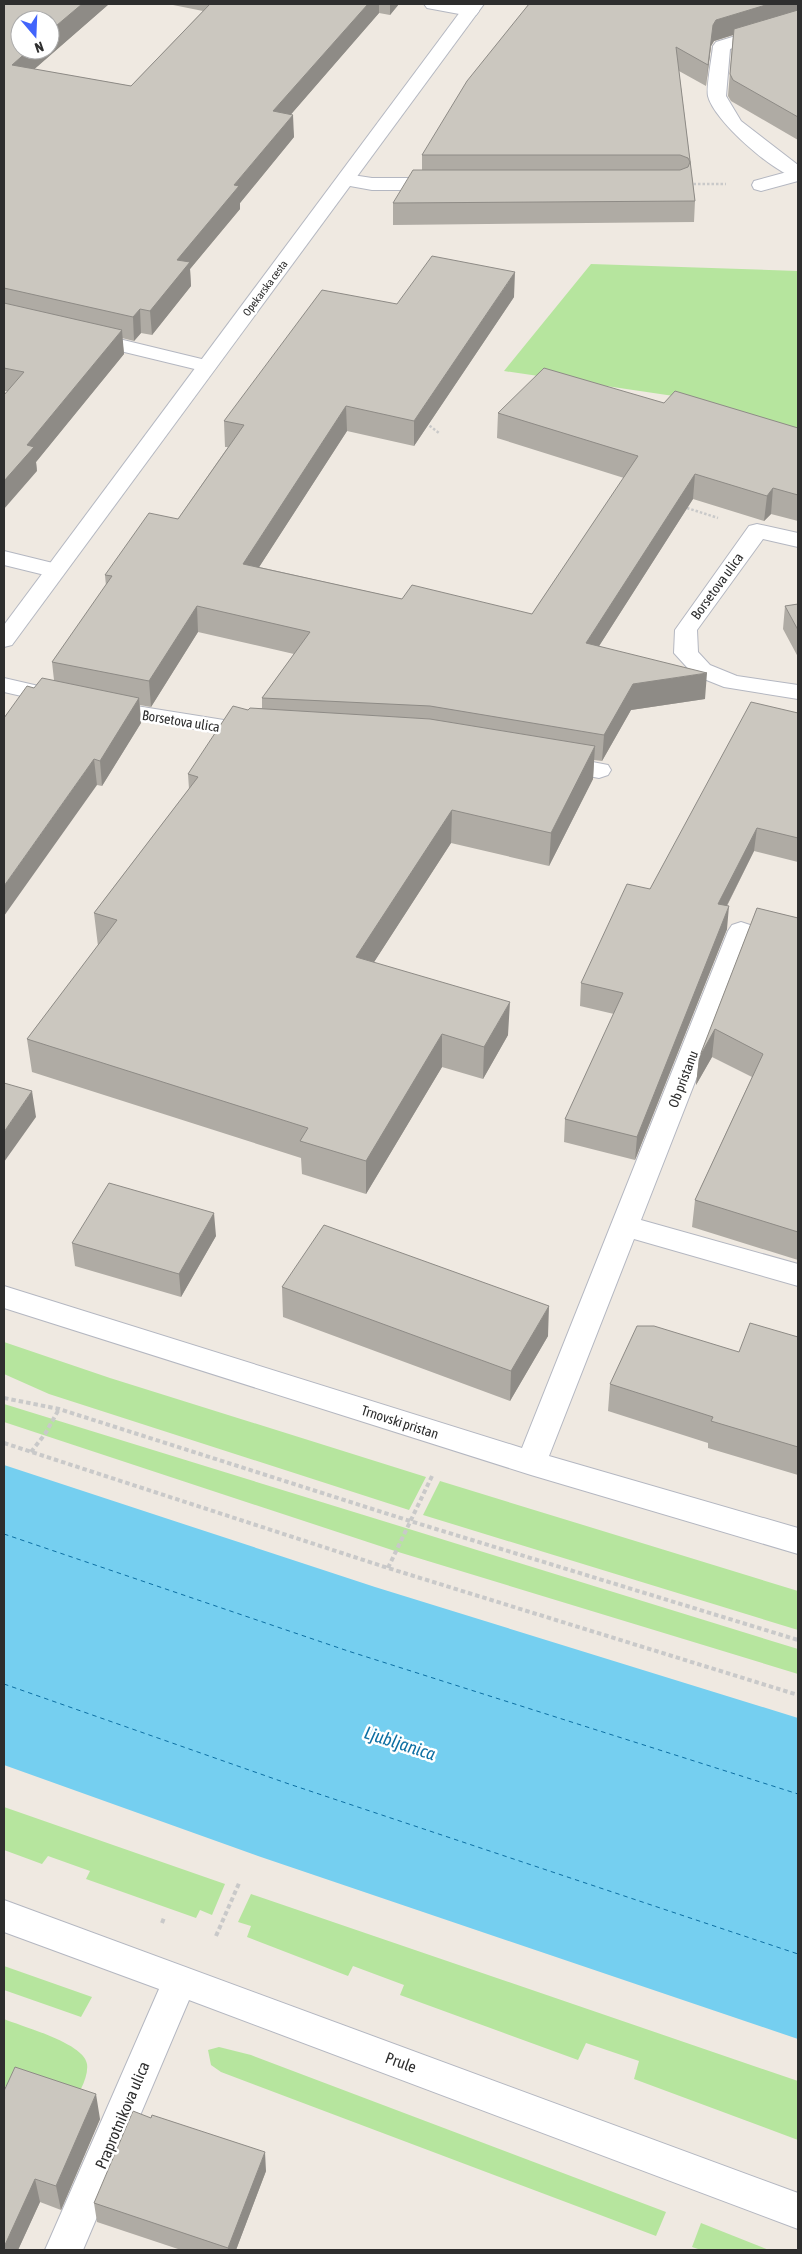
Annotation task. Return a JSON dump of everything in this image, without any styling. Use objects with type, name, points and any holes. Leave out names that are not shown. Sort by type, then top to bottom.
[{"type":"street","points":[[433,4],[473,7]]},
{"type":"street","name":"Opekarska cesta","points":[[4,640],[473,7]]},
{"type":"street","points":[[798,22],[722,46],[717,96],[734,124],[798,174]]},
{"type":"street","points":[[761,184],[798,174]]},
{"type":"street","points":[[346,180],[372,184],[461,184]]},
{"type":"street","points":[[70,334],[207,366]]},
{"type":"street","name":"Borsetova ulica","points":[[798,540],[757,530],[686,630],[686,653],[702,670],[732,682],[798,692]]},
{"type":"street","points":[[4,558],[54,570]]},
{"type":"street","name":"Borsetova ulica","points":[[4,685],[131,714],[272,734]]},
{"type":"street","points":[[533,759],[599,770]]},
{"type":"street","name":"Ob pristanu","points":[[532,1463],[741,932]]},
{"type":"street","points":[[625,1226],[798,1276]]},
{"type":"street","name":"Trnovski pristan","points":[[4,1297],[532,1463],[798,1541]]},
{"type":"street","name":"Prule","points":[[4,1916],[798,2211]]},
{"type":"street","name":"Praprotnikova ulica","points":[[64,2250],[180,1980]]},
{"type":"path","points":[[688,184],[761,184]]},
{"type":"path","points":[[425,422],[439,433]]},
{"type":"path","points":[[4,1398],[59,1409],[410,1521],[798,1640]]},
{"type":"path","points":[[32,1452],[59,1409]]},
{"type":"path","points":[[4,1443],[388,1568],[798,1695]]},
{"type":"path","points":[[388,1568],[432,1476]]},
{"type":"path","points":[[216,1936],[240,1882]]},
{"type":"green space","points":[[591,264],[798,271],[798,438],[694,399],[504,371]]},
{"type":"green space","points":[[4,1342],[110,1378],[426,1477],[409,1510],[49,1394],[4,1374]]},
{"type":"green space","points":[[4,1404],[798,1649],[798,1674],[395,1551],[4,1422]]},
{"type":"green space","points":[[440,1481],[798,1591],[798,1630],[423,1515]]},
{"type":"green space","points":[[4,1807],[225,1884],[212,1915],[200,1910],[196,1918],[86,1879],[90,1871],[48,1856],[42,1864],[4,1850]]},
{"type":"green space","points":[[251,1894],[798,2081],[798,2140],[634,2079],[639,2061],[586,2043],[578,2060],[400,1995],[404,1985],[353,1966],[348,1976],[247,1937],[251,1926],[238,1922]]},
{"type":"green space","points":[[4,1966],[92,1997],[81,2017],[4,1990]]},
{"type":"green space","points":[[4,2019],[52,2037],[75,2049],[83,2056],[87,2064],[86,2075],[71,2108],[4,2086]]},
{"type":"green space","points":[[219,2047],[251,2055],[666,2212],[656,2236],[221,2072],[211,2065],[208,2050]]},
{"type":"green space","points":[[701,2223],[769,2250],[701,2250],[692,2247]]},
{"type":"water","name":"Ljubljanica","points":[[4,1465],[375,1587],[798,1718],[798,2039],[258,1856],[4,1765]]},
{"type":"building","points":[[4,4],[82,4],[60,23],[60,10],[10,10],[10,60],[18,60],[12,65],[131,86],[210,4],[368,4],[273,111],[293,115],[234,185],[239,186],[177,260],[190,262],[150,311],[140,309],[133,317],[4,288]]},
{"type":"building","points":[[529,4],[769,4],[716,20],[713,25],[708,65],[676,47],[695,201],[393,203],[413,170],[680,170],[688,167],[690,162],[688,158],[680,155],[422,155],[467,81]]},
{"type":"building","points":[[798,10],[798,117],[733,80],[730,74],[734,29]]},
{"type":"building","points":[[432,256],[515,272],[414,421],[346,406],[243,564],[402,599],[412,585],[532,614],[638,456],[498,413],[544,368],[664,403],[675,391],[798,428],[798,495],[773,488],[767,496],[695,474],[586,643],[707,673],[633,684],[604,735],[430,706],[262,698],[310,632],[197,606],[149,681],[52,662],[112,576],[105,575],[149,513],[178,519],[244,425],[224,421],[322,290],[397,304]]},
{"type":"building","points":[[4,303],[122,330],[27,445],[34,447],[4,481],[4,395],[24,372],[4,368]]},
{"type":"building","points":[[798,604],[798,630],[785,606]]},
{"type":"building","points":[[42,678],[139,698],[100,761],[94,759],[4,886],[4,718],[27,686],[34,688]]},
{"type":"building","points":[[751,702],[798,713],[798,838],[757,828],[718,904],[729,906],[637,1137],[565,1119],[623,993],[581,983],[627,884],[650,889]]},
{"type":"building","points":[[233,706],[248,710],[250,708],[430,719],[595,746],[551,833],[452,810],[356,957],[510,1002],[484,1047],[442,1034],[366,1161],[300,1141],[308,1128],[27,1039],[117,920],[94,913],[198,777],[188,774]]},
{"type":"building","points":[[757,908],[798,918],[798,1232],[695,1200],[763,1054],[715,1029],[699,1058]]},
{"type":"building","points":[[4,1083],[32,1091],[4,1132]]},
{"type":"building","points":[[109,1183],[214,1213],[179,1274],[72,1243]]},
{"type":"building","points":[[324,1225],[549,1306],[511,1371],[282,1287]]},
{"type":"building","points":[[750,1323],[798,1337],[798,1447],[711,1421],[713,1417],[610,1384],[637,1326],[654,1326],[739,1352]]},
{"type":"building","points":[[15,2067],[96,2094],[56,2186],[35,2179],[4,2247],[4,2091]]},
{"type":"building","points":[[133,2111],[151,2118],[152,2115],[265,2152],[228,2248],[94,2203]]},
{"type":"ferry route","points":[[4,1534],[348,1651],[798,1794]]},
{"type":"ferry route","points":[[4,1684],[289,1784],[798,1954]]}]
